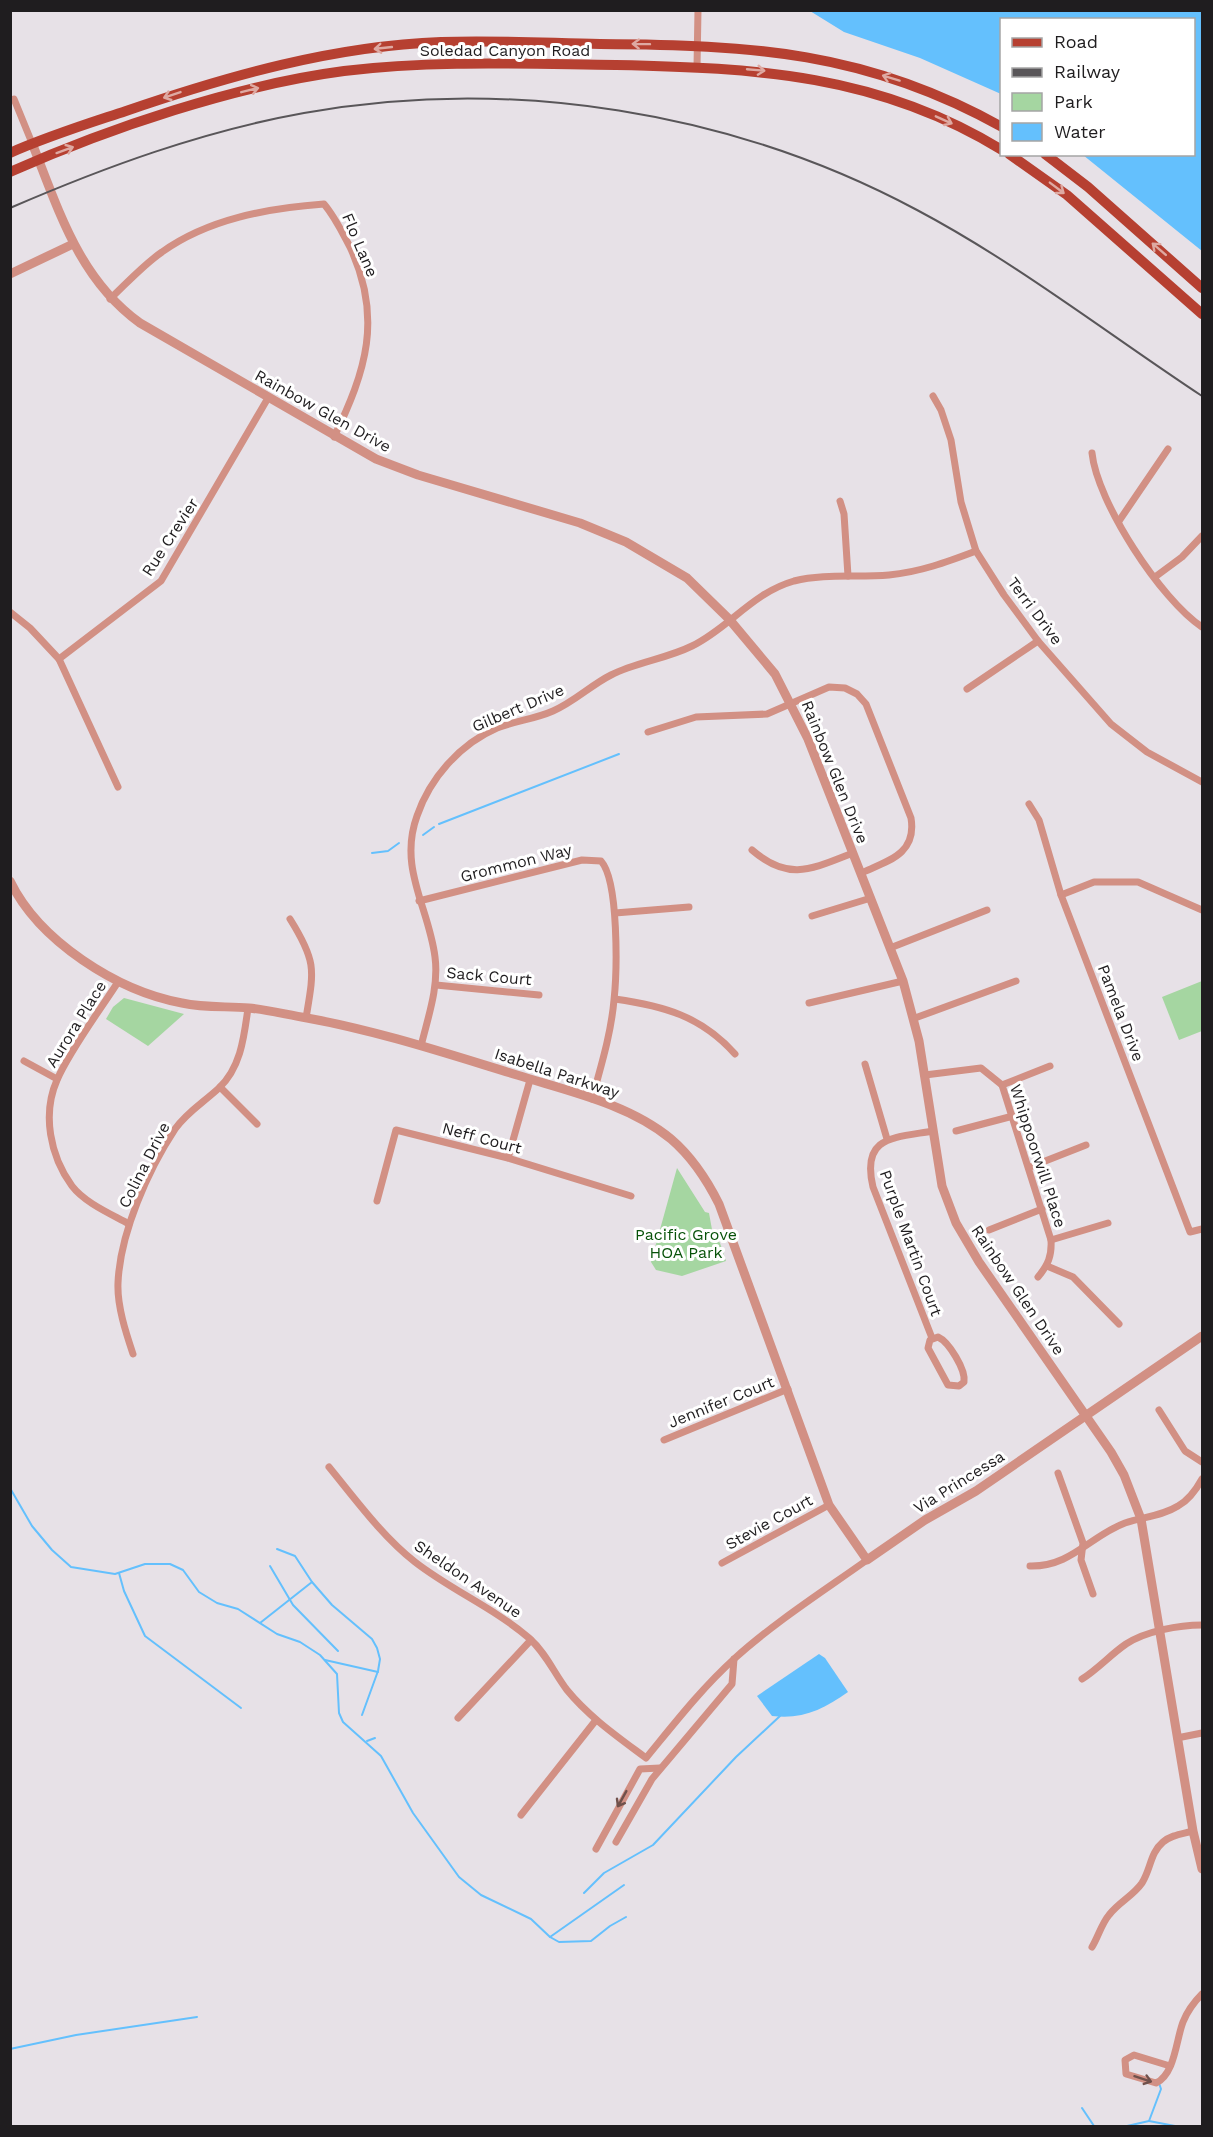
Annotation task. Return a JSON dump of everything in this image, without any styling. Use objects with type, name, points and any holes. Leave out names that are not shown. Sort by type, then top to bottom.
[{"type":"main road","name":"Soledad Canyon Road","points":[[10,153],[32,143],[187,90],[250,71],[339,52],[440,42],[699,45],[773,51],[858,68],[940,96],[1000,126]]},
{"type":"main road","name":"Soledad Canyon Road","points":[[10,172],[188,107],[251,89],[344,71],[441,63],[698,67],[787,74],[870,92],[948,121],[1000,149]]},
{"type":"main road","points":[[1012,156],[1067,195],[1203,314]]},
{"type":"main road","points":[[1048,156],[1088,187],[1203,288]]},
{"type":"street","points":[[698,10],[698,67]]},
{"type":"street","name":"Rainbow Glen Drive","points":[[14,99],[73,244],[86,267],[110,299],[145,327],[376,459],[418,475],[580,523],[626,542],[687,578],[729,619],[775,674],[792,704],[903,981],[915,1018],[942,1186],[961,1233],[1124,1475],[1141,1519],[1193,1832],[1203,1869]]},
{"type":"street","name":"Flo Lane","points":[[110,299],[161,252],[198,231],[239,217],[324,204],[333,213],[355,259],[364,288],[368,317],[367,349],[362,374],[334,437]]},
{"type":"street","points":[[10,274],[73,244]]},
{"type":"street","name":"Terri Drive","points":[[933,396],[941,410],[951,441],[961,502],[976,552],[1038,641],[1111,724],[1147,752],[1203,782]]},
{"type":"street","name":"Rue Crevier","points":[[59,659],[161,581],[268,398]]},
{"type":"street","points":[[1119,521],[1168,449]]},
{"type":"street","points":[[1092,453],[1094,468],[1130,542],[1173,600],[1203,627]]},
{"type":"street","points":[[840,501],[844,514],[848,576]]},
{"type":"street","points":[[1155,578],[1182,557],[1203,536]]},
{"type":"street","name":"Gilbert Drive","points":[[421,1046],[436,985],[435,957],[412,874],[411,844],[416,818],[425,794],[444,768],[464,748],[499,727],[565,706],[610,675],[672,656],[695,645],[759,596],[777,587],[813,578],[916,571],[976,552]]},
{"type":"street","points":[[10,612],[30,628],[59,659],[118,787]]},
{"type":"street","points":[[967,689],[1038,641]]},
{"type":"street","points":[[648,732],[696,717],[767,714],[829,687],[851,691],[866,705],[913,831],[910,842],[901,853],[861,873]]},
{"type":"street","name":"Pamela Drive","points":[[1029,804],[1039,820],[1061,895],[1190,1232],[1203,1229]]},
{"type":"street","points":[[752,850],[767,863],[780,869],[801,870],[853,853]]},
{"type":"street","name":"Grommon Way","points":[[419,901],[593,859],[601,861],[606,867],[615,913],[615,999],[607,1044],[592,1099]]},
{"type":"street","name":"Isabella Parkway","points":[[10,881],[37,922],[66,947],[118,982],[179,1003],[211,1008],[248,1008],[306,1018],[421,1046],[592,1099],[631,1114],[670,1138],[691,1159],[707,1181],[730,1230],[830,1505],[867,1560]]},
{"type":"street","points":[[1061,895],[1094,882],[1138,882],[1203,910]]},
{"type":"street","points":[[812,916],[870,898]]},
{"type":"street","points":[[615,913],[689,907]]},
{"type":"street","points":[[890,948],[987,910]]},
{"type":"street","points":[[290,919],[308,951],[314,972],[306,1018]]},
{"type":"street","points":[[809,1003],[903,981]]},
{"type":"street","points":[[915,1018],[1016,981]]},
{"type":"street","name":"Aurora Place","points":[[118,982],[57,1079],[50,1101],[49,1126],[57,1157],[72,1187],[96,1206],[129,1224]]},
{"type":"street","name":"Sack Court","points":[[436,985],[539,995]]},
{"type":"street","points":[[615,999],[650,1004],[686,1016],[718,1035],[735,1054]]},
{"type":"street","name":"Colina Drive","points":[[133,1354],[127,1336],[118,1284],[121,1254],[129,1224],[153,1170],[176,1128],[197,1105],[220,1087],[242,1051],[248,1008]]},
{"type":"street","points":[[24,1061],[57,1079]]},
{"type":"street","points":[[865,1064],[887,1139],[933,1131]]},
{"type":"street","points":[[1002,1084],[1050,1066]]},
{"type":"street","name":"Whippoorwill Place","points":[[925,1075],[981,1068],[1002,1084],[1030,1167],[1051,1240],[1052,1254],[1047,1266]]},
{"type":"street","points":[[508,1158],[530,1080]]},
{"type":"street","points":[[220,1087],[257,1124]]},
{"type":"street","points":[[956,1131],[1013,1116]]},
{"type":"street","name":"Neff Court","points":[[377,1201],[396,1130],[508,1158],[631,1196]]},
{"type":"street","name":"Purple Martin Court","points":[[887,1139],[871,1156],[869,1169],[873,1187],[932,1338],[928,1348],[950,1387],[959,1386],[964,1382],[963,1373],[944,1339],[932,1338]]},
{"type":"street","points":[[1030,1167],[1086,1145]]},
{"type":"street","points":[[989,1230],[1042,1209]]},
{"type":"street","points":[[1051,1240],[1108,1223]]},
{"type":"street","points":[[1038,1277],[1047,1266],[1073,1277],[1119,1324]]},
{"type":"street","name":"Via Princessa","points":[[646,1758],[688,1705],[734,1659],[792,1613],[925,1520],[976,1491],[1203,1336]]},
{"type":"street","name":"Jennifer Court","points":[[664,1440],[788,1389]]},
{"type":"street","points":[[1159,1410],[1185,1451],[1203,1462]]},
{"type":"street","name":"Sheldon Avenue","points":[[329,1467],[384,1534],[416,1563],[494,1610],[531,1640],[549,1660],[567,1689],[596,1720],[646,1758]]},
{"type":"street","points":[[1058,1473],[1083,1543],[1082,1560],[1093,1594]]},
{"type":"street","points":[[1030,1566],[1047,1567],[1082,1550],[1114,1528],[1176,1508],[1187,1501],[1203,1479]]},
{"type":"street","name":"Stevie Court","points":[[722,1563],[830,1505]]},
{"type":"street","points":[[1082,1679],[1098,1669],[1127,1644],[1160,1631],[1203,1625]]},
{"type":"street","points":[[458,1718],[531,1640]]},
{"type":"street","points":[[616,1842],[660,1768],[728,1690],[734,1676],[734,1659]]},
{"type":"street","points":[[522,1815],[596,1720]]},
{"type":"street","points":[[1177,1738],[1203,1733]]},
{"type":"street","points":[[596,1848],[640,1769],[660,1768]]},
{"type":"street","points":[[1092,1947],[1107,1916],[1138,1888],[1149,1872],[1154,1853],[1163,1842],[1174,1835],[1193,1832]]},
{"type":"street","points":[[1170,2066],[1134,2055],[1125,2060],[1124,2067],[1126,2074],[1156,2083],[1162,2081],[1170,2066],[1184,2021],[1203,1994]]},
{"type":"green space","points":[[1202,981],[1202,1031],[1179,1040],[1162,997]]},
{"type":"green space","points":[[124,998],[184,1014],[148,1046],[106,1019],[113,1007]]},
{"type":"green space","name":"Pacific Grove HOA Park","points":[[677,1168],[705,1212],[709,1213],[713,1235],[720,1243],[726,1261],[682,1276],[656,1270],[651,1262]]},
{"type":"water","points":[[810,11],[1202,11],[1202,251],[1084,156],[1195,156],[1195,18],[1000,18],[1000,94],[920,58],[844,32]]},
{"type":"water","points":[[819,1654],[825,1658],[848,1692],[803,1715],[772,1716],[757,1696]]},
{"type":"waterway","points":[[439,824],[619,754]]},
{"type":"waterway","points":[[423,835],[434,827]]},
{"type":"waterway","points":[[372,853],[388,851],[399,843]]},
{"type":"waterway","points":[[10,1488],[32,1526],[52,1550],[71,1567],[115,1574],[145,1564],[170,1564],[183,1570],[199,1592],[217,1603],[238,1609],[277,1634],[300,1642],[320,1655],[337,1674],[339,1713],[343,1722],[381,1756],[413,1813],[459,1877],[481,1895],[531,1919],[550,1937],[559,1942],[591,1941],[626,1917]]},
{"type":"waterway","points":[[277,1549],[295,1556],[312,1582]]},
{"type":"waterway","points":[[270,1566],[293,1605],[338,1651]]},
{"type":"waterway","points":[[119,1573],[124,1591],[145,1636],[241,1708]]},
{"type":"waterway","points":[[260,1623],[312,1582],[332,1605],[372,1639],[377,1648],[380,1659],[378,1671],[362,1715]]},
{"type":"waterway","points":[[325,1660],[378,1672]]},
{"type":"waterway","points":[[584,1893],[604,1873],[653,1845],[736,1757],[780,1716]]},
{"type":"waterway","points":[[367,1741],[375,1738]]},
{"type":"waterway","points":[[550,1937],[624,1885]]},
{"type":"waterway","points":[[10,2049],[76,2035],[197,2017]]},
{"type":"waterway","points":[[1127,2126],[1149,2121],[1161,2089],[1159,2083]]},
{"type":"waterway","points":[[1082,2108],[1094,2126]]},
{"type":"waterway","points":[[1149,2121],[1175,2126]]},
{"type":"railway","points":[[10,208],[82,178],[192,140],[304,113],[382,102],[461,99],[540,101],[619,110],[696,126],[772,148],[846,176],[917,210],[1026,276],[1202,396]]}]
